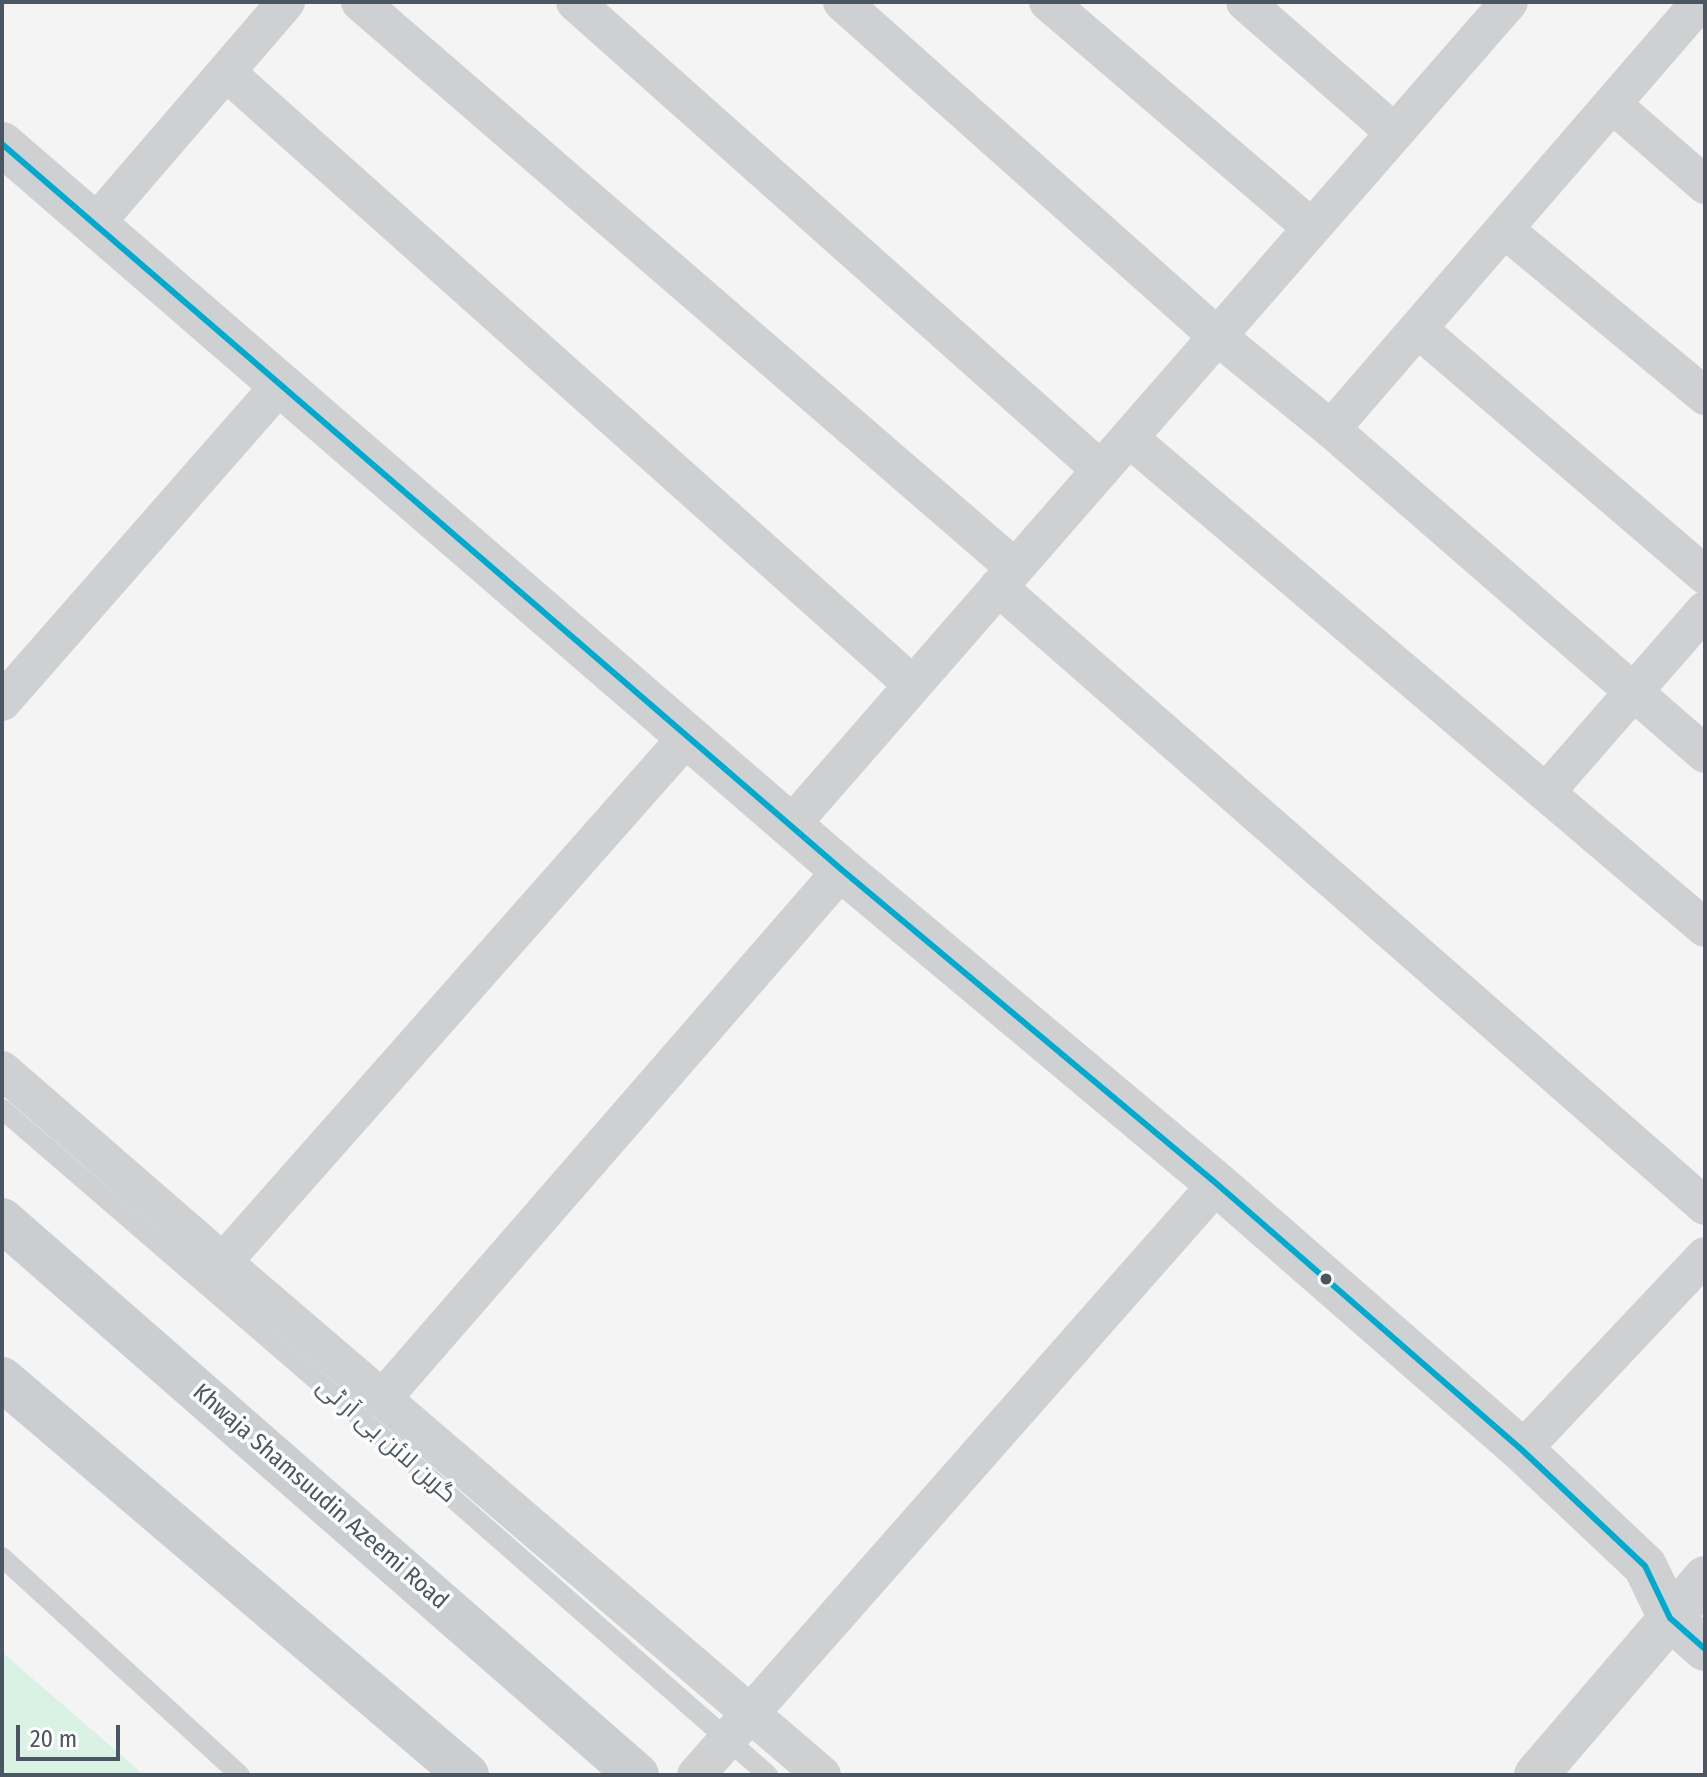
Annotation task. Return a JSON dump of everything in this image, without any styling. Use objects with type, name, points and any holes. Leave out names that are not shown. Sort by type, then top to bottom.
[{"type":"main road","name":"Khwaja Shamsuudin Azeemi Road","points":[[2,1220],[615,1768]]},
{"type":"main road","points":[[2,1379],[467,1775]]},
{"type":"street","points":[[95,224],[286,2]]},
{"type":"street","points":[[360,2],[1007,577],[1705,1206]]},
{"type":"street","points":[[575,2],[1101,470]]},
{"type":"street","points":[[842,2],[1217,336],[1331,429],[1705,754]]},
{"type":"street","points":[[1048,2],[1312,228]]},
{"type":"street","points":[[1245,2],[1395,133]]},
{"type":"street","points":[[1331,429],[1700,2]]},
{"type":"street","points":[[791,825],[1395,133],[1492,8]]},
{"type":"street","points":[[226,72],[913,685]]},
{"type":"street","points":[[1612,104],[1705,185]]},
{"type":"street","points":[[2,144],[687,737],[1217,1184],[1522,1450],[1645,1566],[1670,1618],[1705,1649]]},
{"type":"street","points":[[1504,229],[1705,396]]},
{"type":"street","points":[[1418,329],[1705,575]]},
{"type":"street","points":[[2,702],[280,385]]},
{"type":"street","points":[[1129,438],[1705,928]]},
{"type":"street","points":[[1546,792],[1705,610]]},
{"type":"street","points":[[223,1262],[687,737]]},
{"type":"street","points":[[382,1399],[842,870]]},
{"type":"street","points":[[2,1070],[822,1775]]},
{"type":"street","points":[[696,1775],[1217,1184]]},
{"type":"street","points":[[1522,1450],[1705,1256]]},
{"type":"street","points":[[1536,1775],[1670,1618],[1703,1584],[1645,1566]]},
{"type":"lane","name":"گرین لائن بی آر ٹی","points":[[2,1109],[768,1775]]},
{"type":"lane","points":[[2,1557],[240,1775]]},
{"type":"green space","points":[[2,1652],[144,1775],[2,1775]]},
{"type":"transit line","points":[[2,144],[842,870],[1217,1184],[1522,1450],[1645,1566],[1670,1618],[1705,1649]]}]
